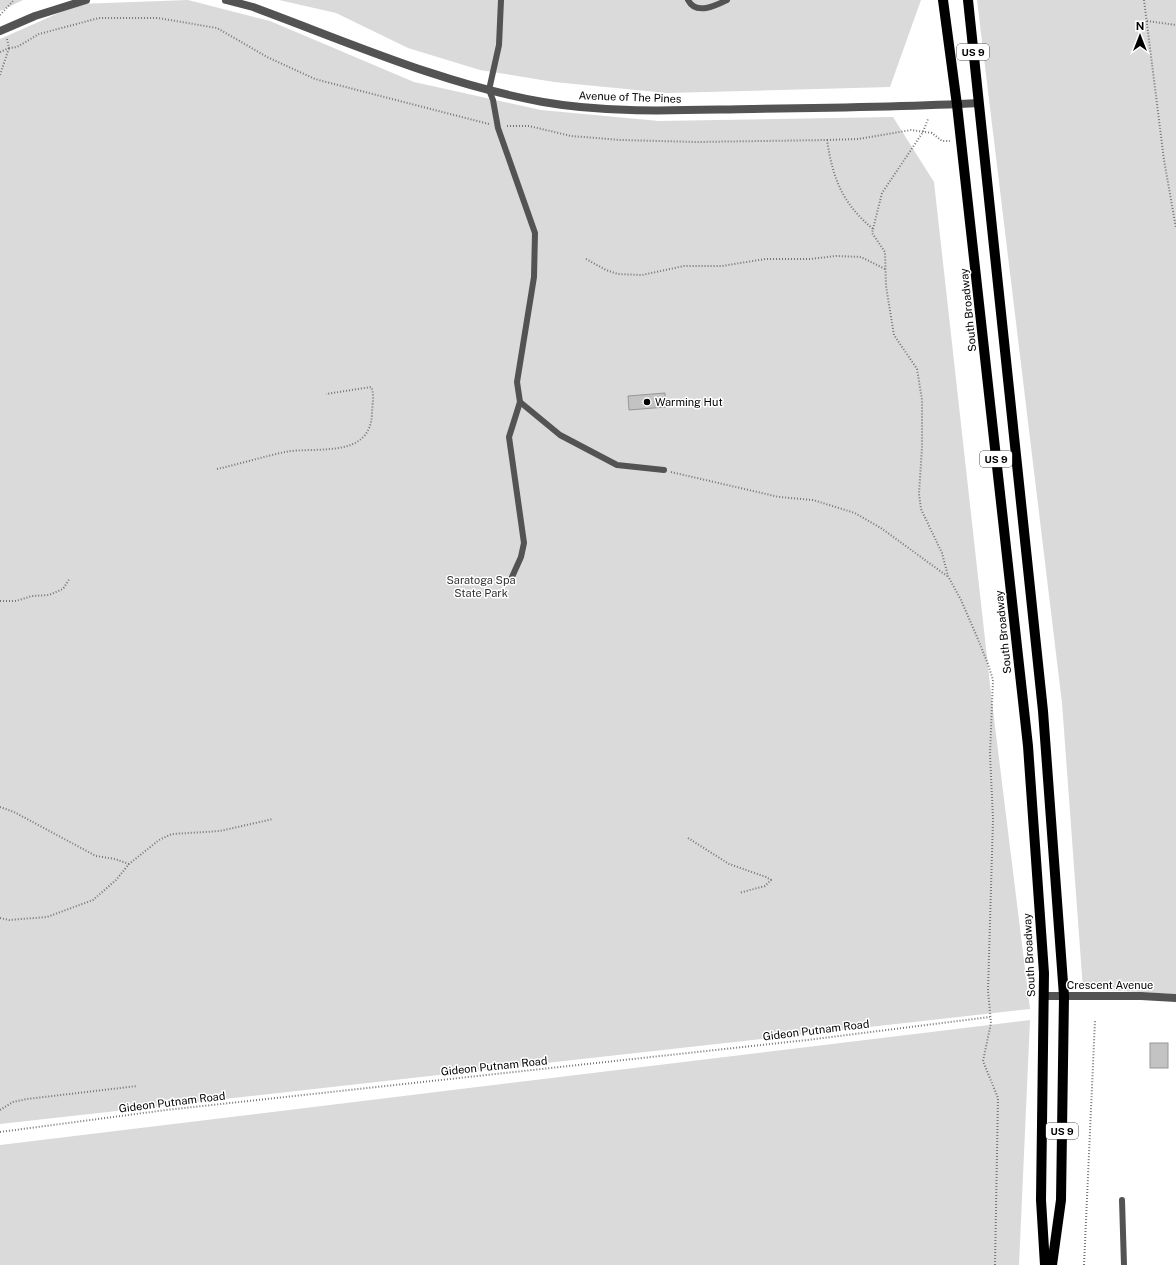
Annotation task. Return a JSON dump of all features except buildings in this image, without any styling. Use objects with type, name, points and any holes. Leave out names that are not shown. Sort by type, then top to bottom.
[{"type":"main road","name":"South Broadway","points":[[943,0],[957,104],[1028,746],[1044,996],[1041,1200],[1045,1265]]},
{"type":"main road","name":"US 9","points":[[968,0],[1043,711],[1064,996],[1061,1200],[1052,1265]]},
{"type":"street","points":[[0,31],[35,16],[86,0]]},
{"type":"street","name":"Avenue of The Pines","points":[[226,0],[253,7],[429,73],[489,90],[579,107],[619,110],[723,110],[979,103]]},
{"type":"street","name":"Crescent Avenue","points":[[1044,996],[1176,998]]},
{"type":"lane","points":[[501,0],[499,45],[489,90],[498,126],[535,233],[534,277],[517,382],[520,402],[509,437],[524,543],[522,557],[512,577]]},
{"type":"lane","points":[[688,0],[690,3],[699,8],[711,8],[728,0]]},
{"type":"lane","points":[[520,402],[560,435],[617,464],[664,470]]},
{"type":"lane","points":[[1122,1200],[1124,1265]]},
{"type":"path","points":[[0,15],[14,0]]},
{"type":"path","points":[[1144,0],[1164,160],[1176,228]]},
{"type":"path","points":[[17,47],[39,34],[99,18],[158,18],[217,28],[268,57],[315,79],[477,122],[498,126],[529,126],[571,136],[621,140],[697,142],[858,139],[911,130],[932,133],[942,141],[951,141]]},
{"type":"path","points":[[1147,22],[1176,25]]},
{"type":"path","points":[[0,52],[9,48],[0,75]]},
{"type":"path","points":[[928,119],[923,132],[882,194],[872,233],[885,252],[886,286],[894,335],[916,369],[922,400],[922,447],[919,494],[921,508],[942,553],[948,576],[977,637],[993,680],[990,754],[993,820],[988,991],[991,1023],[983,1061],[998,1098],[995,1265]]},
{"type":"path","points":[[827,140],[831,165],[842,194],[862,219],[873,229]]},
{"type":"path","points":[[586,259],[606,270],[618,274],[642,275],[684,266],[722,266],[765,259],[810,259],[836,256],[861,257],[885,269]]},
{"type":"path","points":[[217,469],[286,452],[350,446],[364,436],[372,420],[374,393],[371,387],[326,394]]},
{"type":"path","points":[[664,470],[779,497],[813,500],[855,513],[881,528],[948,576]]},
{"type":"path","points":[[0,602],[16,601],[32,596],[49,595],[63,589],[70,578]]},
{"type":"path","points":[[0,807],[14,812],[53,832],[74,846],[96,856],[115,859],[129,864]]},
{"type":"path","points":[[0,918],[9,920],[47,916],[93,900],[116,880],[129,864],[159,840],[172,834],[220,831],[273,819]]},
{"type":"path","points":[[688,838],[729,864],[771,880],[765,886],[739,893]]},
{"type":"path","name":"Gideon Putnam Road","points":[[0,1132],[166,1110],[791,1041],[990,1017]]},
{"type":"path","points":[[1084,1265],[1095,1020]]},
{"type":"path","points":[[0,1110],[13,1102],[27,1099],[137,1086]]},
{"type":"green space","points":[[0,0],[23,0],[0,11]]},
{"type":"green space","name":"Saratoga Spa State Park","points":[[188,0],[270,21],[414,82],[541,110],[659,121],[893,117],[934,182],[992,702],[1030,1009],[0,1124],[0,39],[79,4]]},
{"type":"green space","points":[[279,0],[921,0],[890,87],[667,93],[554,82],[480,70],[408,48],[336,13]]},
{"type":"green space","points":[[977,0],[1176,0],[1176,994],[1083,989],[1062,703]]},
{"type":"green space","points":[[1030,1020],[1019,1265],[0,1265],[0,1145]]},
{"type":"place","name":"Warming Hut","points":[[647,402]]}]
